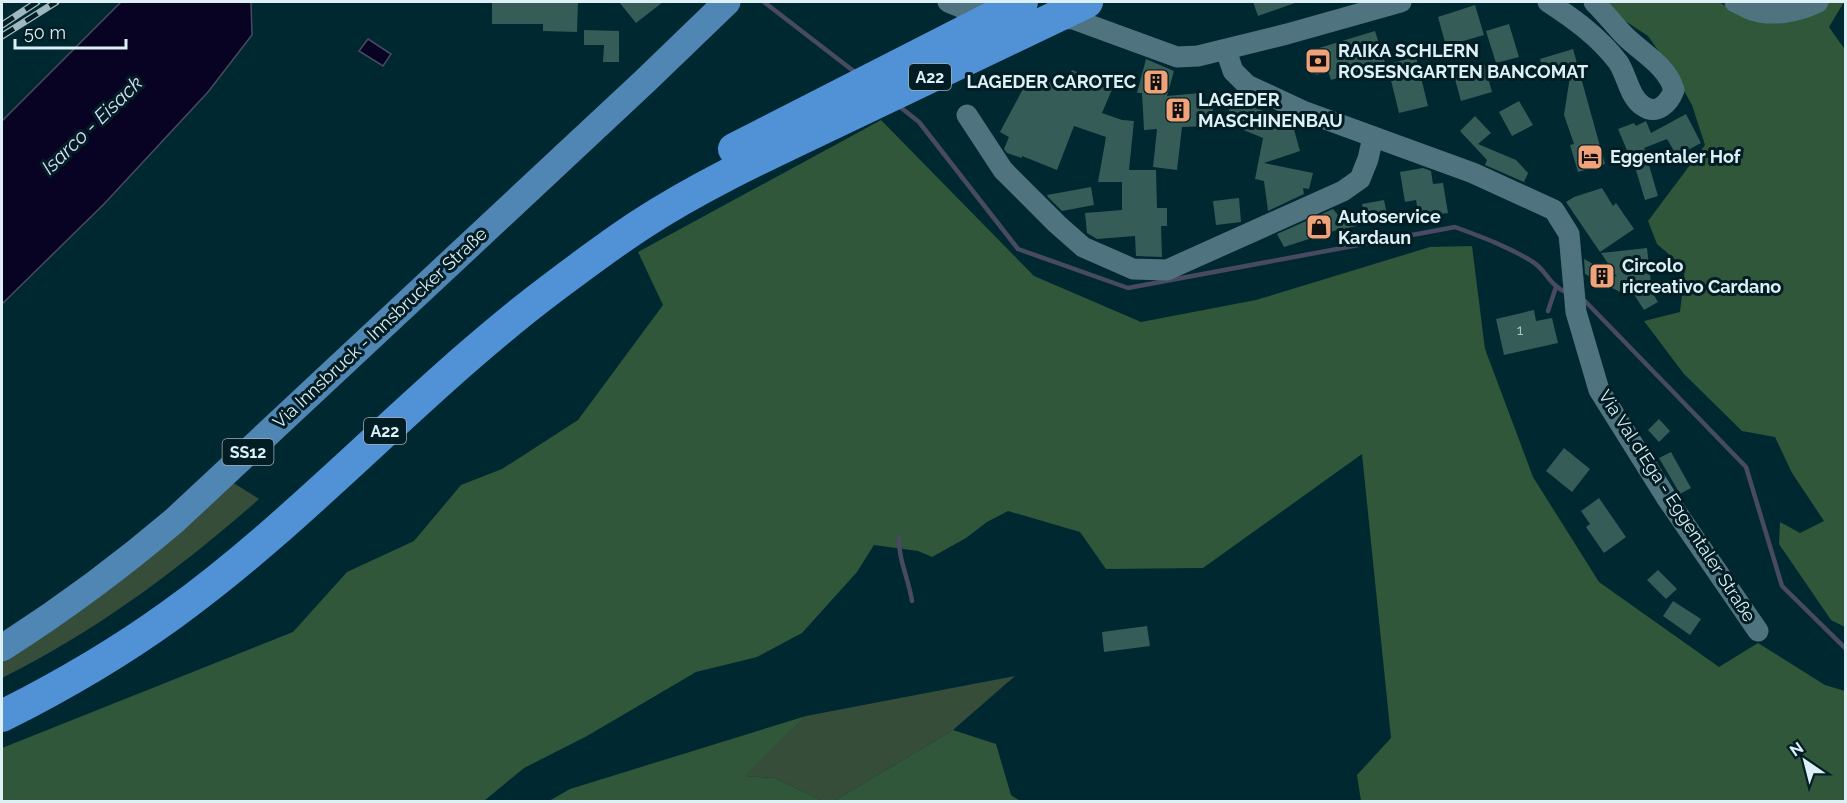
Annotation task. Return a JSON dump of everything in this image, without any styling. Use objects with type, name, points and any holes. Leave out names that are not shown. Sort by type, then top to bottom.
[{"type":"highway","name":"A22","points":[[2,696],[102,640],[213,557],[267,512],[482,319],[533,277],[612,221],[692,171],[764,146],[1087,2]]},
{"type":"highway","name":"A22","points":[[2,716],[92,667],[171,615],[229,570],[495,333],[640,225],[700,189],[764,146],[1013,6]]},
{"type":"main road","name":"Via Innsbruck - Innsbrucker Straße","points":[[2,648],[57,613],[175,520],[727,2]]},
{"type":"street","points":[[948,2],[975,13],[1013,6],[1073,19],[1178,57],[1198,56],[1226,50],[1401,2]]},
{"type":"street","points":[[1548,2],[1584,27],[1606,48],[1620,65],[1640,104],[1652,109],[1666,105],[1674,90],[1671,81],[1594,2]]},
{"type":"street","points":[[1735,2],[1752,10],[1767,13],[1788,12],[1818,2]]},
{"type":"street","name":"Via Val d'Ega - Eggentaler Straße","points":[[1226,50],[1233,71],[1247,85],[1303,111],[1473,173],[1554,210],[1569,234],[1576,312],[1599,390],[1666,497],[1758,630]]},
{"type":"street","points":[[967,115],[1003,170],[1057,224],[1083,247],[1133,269],[1167,270],[1343,190],[1360,179],[1368,159],[1373,136]]},
{"type":"green space","points":[[1605,2],[1719,2],[1740,15],[1825,2],[1844,2],[1829,27],[1846,51],[1845,627],[1831,620],[1779,544],[1780,522],[1800,533],[1824,521],[1792,473],[1775,437],[1742,431],[1684,374],[1644,321],[1680,312],[1685,268],[1657,244],[1648,221],[1705,145],[1692,105],[1674,73],[1648,36],[1616,15]]},
{"type":"green space","points":[[881,120],[1034,276],[1141,322],[1256,300],[1430,247],[1472,246],[1485,349],[1533,477],[1599,582],[1719,667],[1758,643],[1825,685],[1845,691],[1845,801],[1361,801],[1357,775],[1391,738],[1362,454],[1203,568],[1106,569],[1080,532],[1008,511],[932,557],[918,551],[874,545],[857,572],[802,633],[757,657],[696,672],[587,736],[524,768],[484,801],[2,801],[2,748],[293,632],[347,572],[414,541],[461,485],[502,469],[578,420],[663,305],[638,252]]},
{"type":"green space","points":[[232,482],[259,499],[199,550],[136,597],[37,660],[2,678],[2,660]]},
{"type":"green space","points":[[1015,676],[953,730],[834,801],[823,801],[775,778],[744,776],[806,716]]},
{"type":"green space","points":[[806,716],[745,776],[775,778],[823,801],[549,801],[570,789]]},
{"type":"green space","points":[[953,730],[996,744],[1011,795],[1020,801],[834,801]]},
{"type":"water","name":"Isarco - Eisack","points":[[121,2],[251,2],[252,35],[208,92],[104,204],[2,304],[2,121]]},
{"type":"water","points":[[368,39],[391,54],[383,66],[359,51]]},
{"type":"building","points":[[492,2],[578,2],[577,32],[543,31],[543,24],[492,24]]},
{"type":"building","points":[[619,2],[663,2],[636,23]]},
{"type":"building","points":[[1253,2],[1295,2],[1295,3],[1258,16]]},
{"type":"building","points":[[1475,5],[1484,35],[1446,46],[1438,17]]},
{"type":"building","points":[[1509,24],[1519,57],[1496,63],[1486,31]]},
{"type":"building","points":[[584,30],[619,31],[619,62],[603,62],[604,45],[584,45]]},
{"type":"building","points":[[1375,31],[1385,63],[1331,80],[1328,71],[1316,75],[1309,51]]},
{"type":"building","points":[[1573,49],[1605,164],[1578,172],[1570,145],[1574,144],[1564,115],[1570,76],[1567,77],[1564,70],[1545,76],[1540,59]]},
{"type":"building","points":[[1416,57],[1428,106],[1399,113],[1387,64]]},
{"type":"building","points":[[1146,59],[1174,71],[1167,96],[1200,93],[1200,104],[1213,102],[1213,126],[1182,127],[1177,170],[1153,167],[1157,129],[1144,130],[1142,93],[1137,93]]},
{"type":"building","points":[[1484,63],[1492,92],[1461,101],[1453,72]]},
{"type":"building","points":[[1072,70],[1113,87],[1102,113],[1122,120],[1134,121],[1129,170],[1156,170],[1157,208],[1167,208],[1167,226],[1161,226],[1162,257],[1136,256],[1135,236],[1097,239],[1087,233],[1085,213],[1122,210],[1122,182],[1098,182],[1106,137],[1074,126],[1057,170],[1022,156],[1022,158],[1007,153],[1004,149],[1009,137],[1000,132],[1031,74],[1066,85]]},
{"type":"building","points":[[1234,99],[1276,116],[1270,129],[1293,126],[1300,151],[1264,163],[1313,173],[1309,189],[1303,188],[1304,194],[1268,211],[1264,181],[1255,179],[1263,138],[1224,122]]},
{"type":"building","points":[[1519,101],[1533,125],[1512,136],[1499,112]]},
{"type":"building","points":[[1686,114],[1701,143],[1677,156],[1667,139],[1644,148],[1658,196],[1645,200],[1631,154],[1629,155],[1618,129],[1634,123],[1636,126],[1646,121],[1651,133]]},
{"type":"building","points":[[1475,116],[1491,133],[1478,144],[1516,160],[1528,173],[1524,182],[1485,165],[1487,160],[1460,131]]},
{"type":"building","points":[[1423,168],[1431,171],[1433,184],[1443,183],[1448,213],[1419,217],[1416,200],[1405,202],[1400,172]]},
{"type":"building","points":[[1091,187],[1094,205],[1062,211],[1047,195]]},
{"type":"building","points":[[1602,188],[1613,206],[1616,203],[1634,229],[1600,252],[1566,202]]},
{"type":"building","points":[[1239,198],[1241,222],[1216,225],[1213,201]]},
{"type":"building","name":"Autoservice Kardaun","points":[[1384,200],[1388,219],[1334,231],[1284,247],[1277,234],[1333,209],[1338,215],[1363,209],[1362,204]]},
{"type":"building","points":[[1647,248],[1652,292],[1658,302],[1644,310],[1626,282],[1620,292],[1585,274],[1584,259],[1617,277],[1601,253]]},
{"type":"building","points":[[1534,310],[1536,321],[1552,318],[1558,343],[1504,355],[1496,319]]},
{"type":"building","points":[[1659,419],[1670,431],[1659,442],[1648,430]]},
{"type":"building","points":[[1564,448],[1590,469],[1572,492],[1546,471]]},
{"type":"building","points":[[1671,452],[1691,488],[1680,494],[1659,458]]},
{"type":"building","points":[[1599,498],[1626,537],[1604,553],[1586,527],[1590,524],[1581,511]]},
{"type":"building","points":[[1658,570],[1677,589],[1666,599],[1647,580]]},
{"type":"building","points":[[1673,601],[1701,619],[1690,635],[1663,616]]},
{"type":"building","points":[[1147,626],[1150,646],[1104,652],[1102,632]]},
{"type":"waterway","points":[[764,2],[856,73]]},
{"type":"waterway","points":[[899,106],[919,122],[1018,249],[1128,288],[1455,227],[1524,257],[1538,266],[1556,286],[1567,293]]},
{"type":"waterway","points":[[1548,311],[1556,287]]},
{"type":"waterway","points":[[1580,299],[1585,301],[1746,467],[1782,586],[1846,649]]},
{"type":"waterway","points":[[899,537],[900,553],[912,601]]},
{"type":"railway","points":[[2,25],[37,2]]},
{"type":"railway","points":[[2,36],[56,2]]},
{"type":"place","name":"RAIKA SCHLERN ROSESNGARTEN BANCOMAT","points":[[1318,61]]},
{"type":"place","name":"LAGEDER CAROTEC","points":[[1156,82]]},
{"type":"place","name":"LAGEDER MASCHINENBAU","points":[[1178,110]]},
{"type":"place","name":"Eggentaler Hof","points":[[1590,157]]},
{"type":"place","name":"Autoservice Kardaun","points":[[1319,227]]},
{"type":"place","name":"Circolo ricreativo Cardano","points":[[1602,276]]}]
